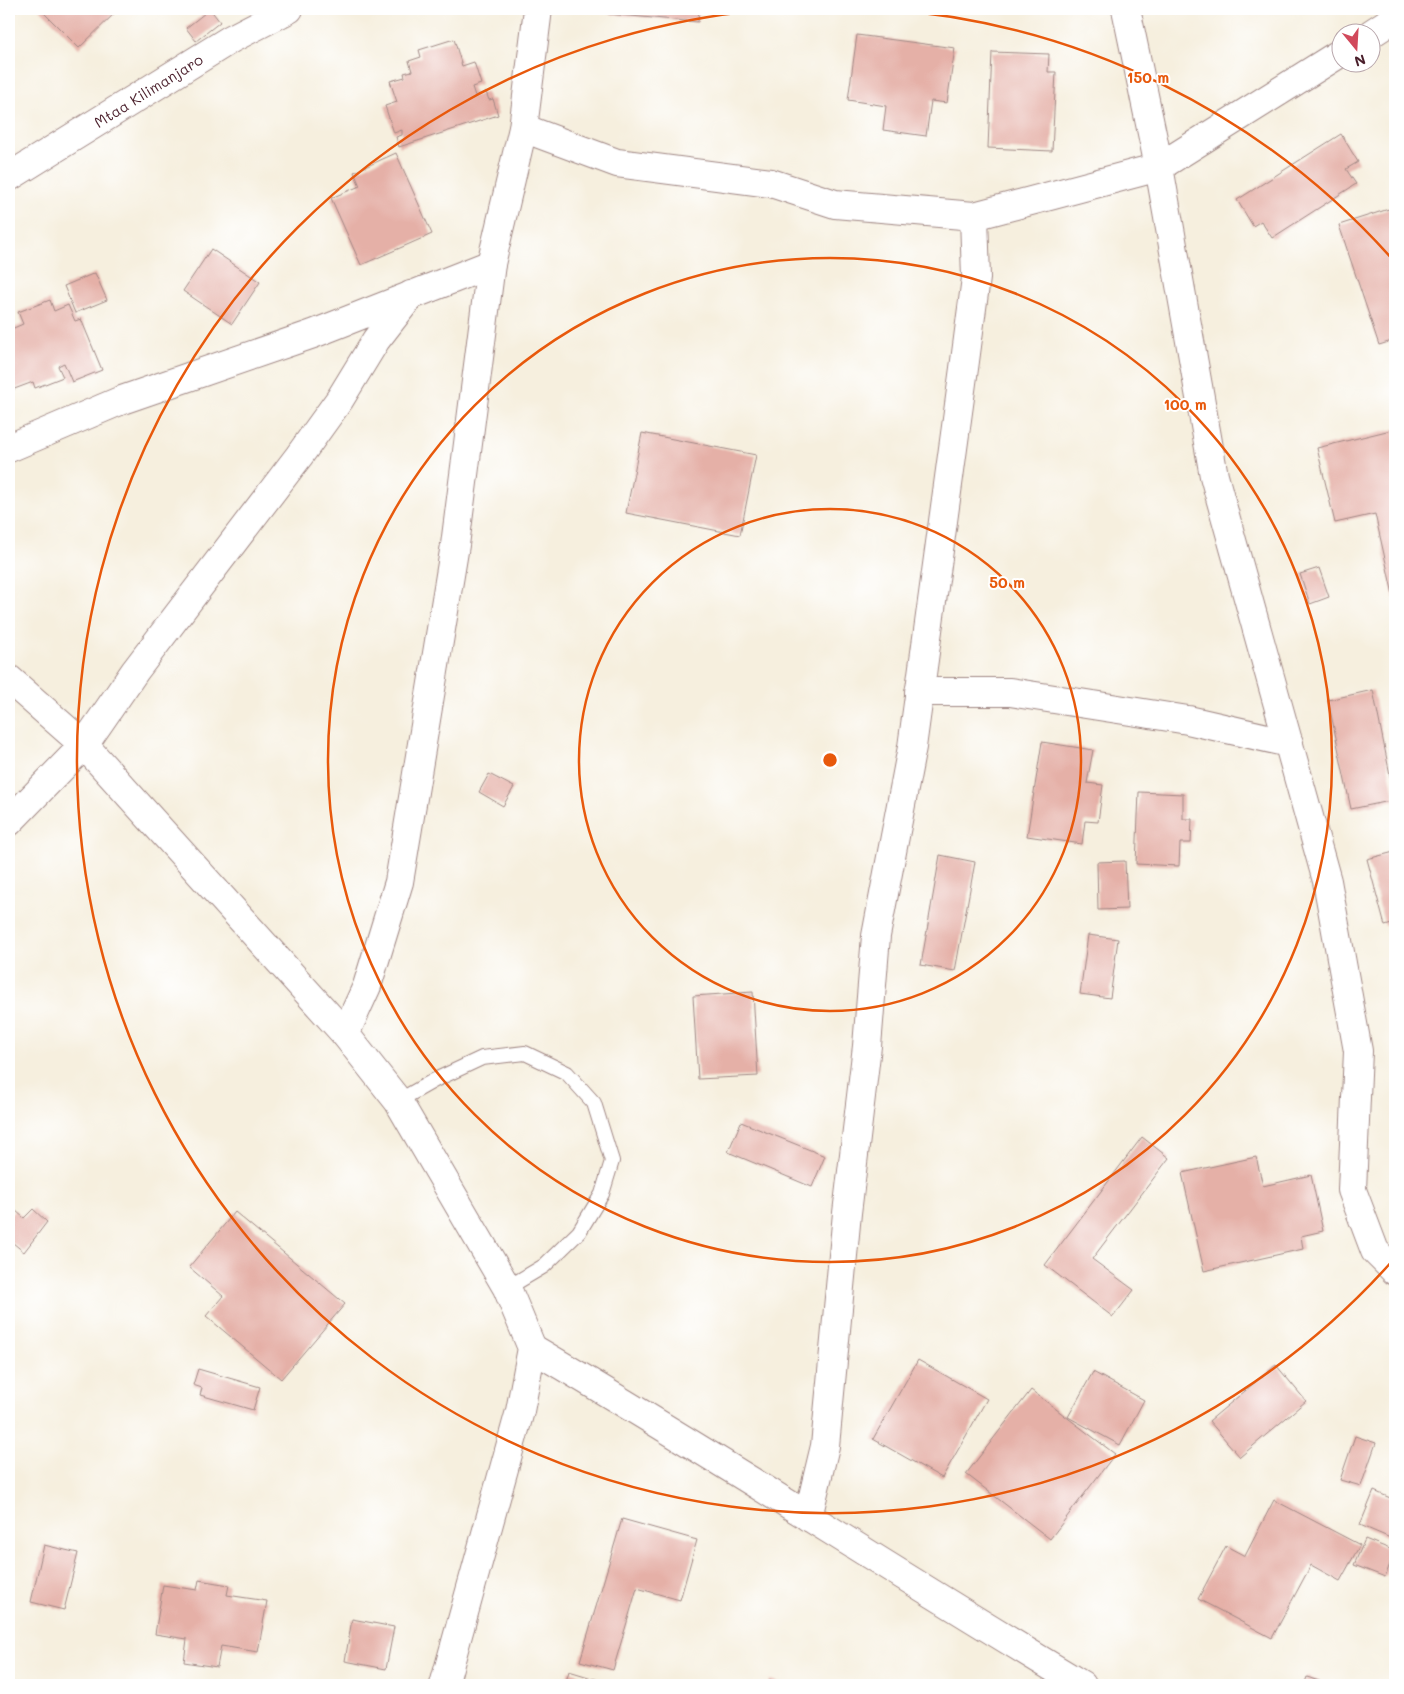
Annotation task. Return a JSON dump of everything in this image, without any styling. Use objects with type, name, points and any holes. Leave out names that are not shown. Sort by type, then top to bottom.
[{"type":"street","name":"Mtaa Kilimanjaro","points":[[9,177],[231,39],[289,9]]},
{"type":"street","points":[[345,1034],[367,986],[400,882],[455,545],[490,264],[523,128],[538,9]]},
{"type":"street","points":[[1126,9],[1158,168],[1214,476],[1327,881],[1358,1051],[1352,1190],[1375,1251],[1395,1271]]},
{"type":"street","points":[[1382,26],[1395,18]]},
{"type":"street","points":[[523,128],[617,163],[771,183],[835,204],[974,216],[1158,168],[1332,58]]},
{"type":"street","points":[[808,1517],[825,1446],[847,1212],[867,1046],[876,936],[912,747],[976,278],[974,216]]},
{"type":"street","points":[[9,448],[122,400],[313,334],[490,264]]},
{"type":"street","points":[[9,822],[84,745],[135,671],[299,456],[340,399],[376,340],[412,295]]},
{"type":"street","points":[[9,679],[84,745],[345,1034],[398,1101],[507,1288],[532,1348],[520,1410],[444,1685]]},
{"type":"street","points":[[919,692],[1010,692],[1188,720],[1289,743]]},
{"type":"street","points":[[532,1348],[616,1397],[957,1610],[1082,1685]]},
{"type":"lane","points":[[398,1101],[435,1080],[482,1058],[525,1054],[566,1073],[594,1103],[612,1161],[602,1194],[579,1232],[544,1266],[507,1288]]},
{"type":"building","points":[[9,9],[21,9],[9,15]]},
{"type":"building","points":[[40,9],[119,9],[79,48]]},
{"type":"building","points":[[210,9],[220,22],[196,41],[186,28]]},
{"type":"building","points":[[608,9],[699,9],[698,22],[608,14]]},
{"type":"building","points":[[857,35],[955,48],[947,103],[931,101],[926,136],[883,130],[886,106],[848,100]]},
{"type":"building","points":[[454,39],[462,66],[474,62],[481,84],[472,87],[475,96],[486,92],[489,100],[493,99],[498,115],[399,147],[396,137],[402,135],[402,130],[394,133],[385,106],[397,102],[390,81],[405,77],[404,73],[412,71],[409,61],[421,57],[419,50]]},
{"type":"building","points":[[992,52],[1049,54],[1048,72],[1056,72],[1052,151],[988,148]]},
{"type":"building","points":[[1341,134],[1358,162],[1346,169],[1356,184],[1272,238],[1261,221],[1253,226],[1237,200]]},
{"type":"building","points":[[396,153],[432,234],[361,265],[331,198],[360,186],[354,172]]},
{"type":"building","points":[[1395,207],[1395,340],[1379,345],[1339,225]]},
{"type":"building","points":[[211,249],[260,282],[232,324],[183,291]]},
{"type":"building","points":[[95,273],[107,300],[75,313],[64,286]]},
{"type":"building","points":[[50,300],[54,311],[68,305],[75,321],[81,319],[102,370],[72,382],[64,363],[58,366],[63,377],[35,388],[33,382],[9,391],[9,330],[23,324],[18,312]]},
{"type":"building","points":[[1395,429],[1394,599],[1375,514],[1335,523],[1317,448]]},
{"type":"building","points":[[642,433],[756,455],[740,535],[626,513]]},
{"type":"building","points":[[1319,568],[1329,597],[1310,604],[1300,574]]},
{"type":"building","points":[[1373,690],[1395,800],[1351,809],[1328,700]]},
{"type":"building","points":[[1042,742],[1093,750],[1087,783],[1103,785],[1098,822],[1085,821],[1082,844],[1027,836]]},
{"type":"building","points":[[489,774],[514,787],[503,806],[479,792]]},
{"type":"building","points":[[1139,792],[1183,794],[1183,819],[1192,819],[1191,843],[1180,843],[1179,866],[1136,864]]},
{"type":"building","points":[[1394,852],[1395,923],[1385,926],[1367,859]]},
{"type":"building","points":[[940,855],[975,862],[955,971],[921,965]]},
{"type":"building","points":[[1125,861],[1127,909],[1098,910],[1097,862]]},
{"type":"building","points":[[1088,935],[1118,939],[1110,998],[1080,994]]},
{"type":"building","points":[[753,992],[758,1076],[698,1079],[693,996]]},
{"type":"building","points":[[741,1122],[825,1156],[812,1187],[728,1152]]},
{"type":"building","points":[[1142,1137],[1169,1158],[1092,1259],[1134,1290],[1113,1317],[1045,1265]]},
{"type":"building","points":[[1256,1157],[1263,1186],[1311,1175],[1323,1231],[1301,1236],[1303,1249],[1204,1271],[1182,1173]]},
{"type":"building","points":[[33,1209],[47,1222],[24,1252],[13,1243],[9,1247],[9,1217],[15,1210],[24,1218]]},
{"type":"building","points":[[235,1212],[345,1304],[281,1379],[206,1316],[223,1296],[189,1267]]},
{"type":"building","points":[[918,1360],[987,1399],[942,1478],[873,1439]]},
{"type":"building","points":[[1276,1365],[1306,1401],[1240,1457],[1209,1421]]},
{"type":"building","points":[[198,1369],[260,1387],[253,1410],[200,1395],[202,1388],[193,1385]]},
{"type":"building","points":[[1093,1372],[1144,1400],[1120,1445],[1068,1417]]},
{"type":"building","points":[[1031,1390],[1115,1454],[1050,1539],[966,1474]]},
{"type":"building","points":[[1355,1436],[1376,1443],[1361,1486],[1340,1480]]},
{"type":"building","points":[[1374,1491],[1395,1500],[1395,1540],[1360,1525]]},
{"type":"building","points":[[1274,1500],[1360,1545],[1340,1581],[1311,1565],[1272,1638],[1198,1599],[1226,1546],[1245,1556]]},
{"type":"building","points":[[622,1519],[697,1540],[680,1600],[637,1588],[613,1670],[580,1661]]},
{"type":"building","points":[[1365,1539],[1395,1551],[1385,1577],[1354,1565]]},
{"type":"building","points":[[44,1545],[78,1553],[64,1610],[31,1602]]},
{"type":"building","points":[[199,1580],[229,1585],[227,1595],[267,1601],[258,1652],[221,1646],[217,1667],[184,1662],[187,1639],[155,1634],[163,1585],[197,1590]]},
{"type":"building","points":[[352,1619],[394,1627],[386,1669],[345,1661]]},
{"type":"building","points":[[569,1671],[602,1681],[601,1685],[565,1685]]},
{"type":"building","points":[[1307,1677],[1331,1685],[1304,1685]]},
{"type":"building","points":[[770,1680],[789,1685],[768,1685]]}]
